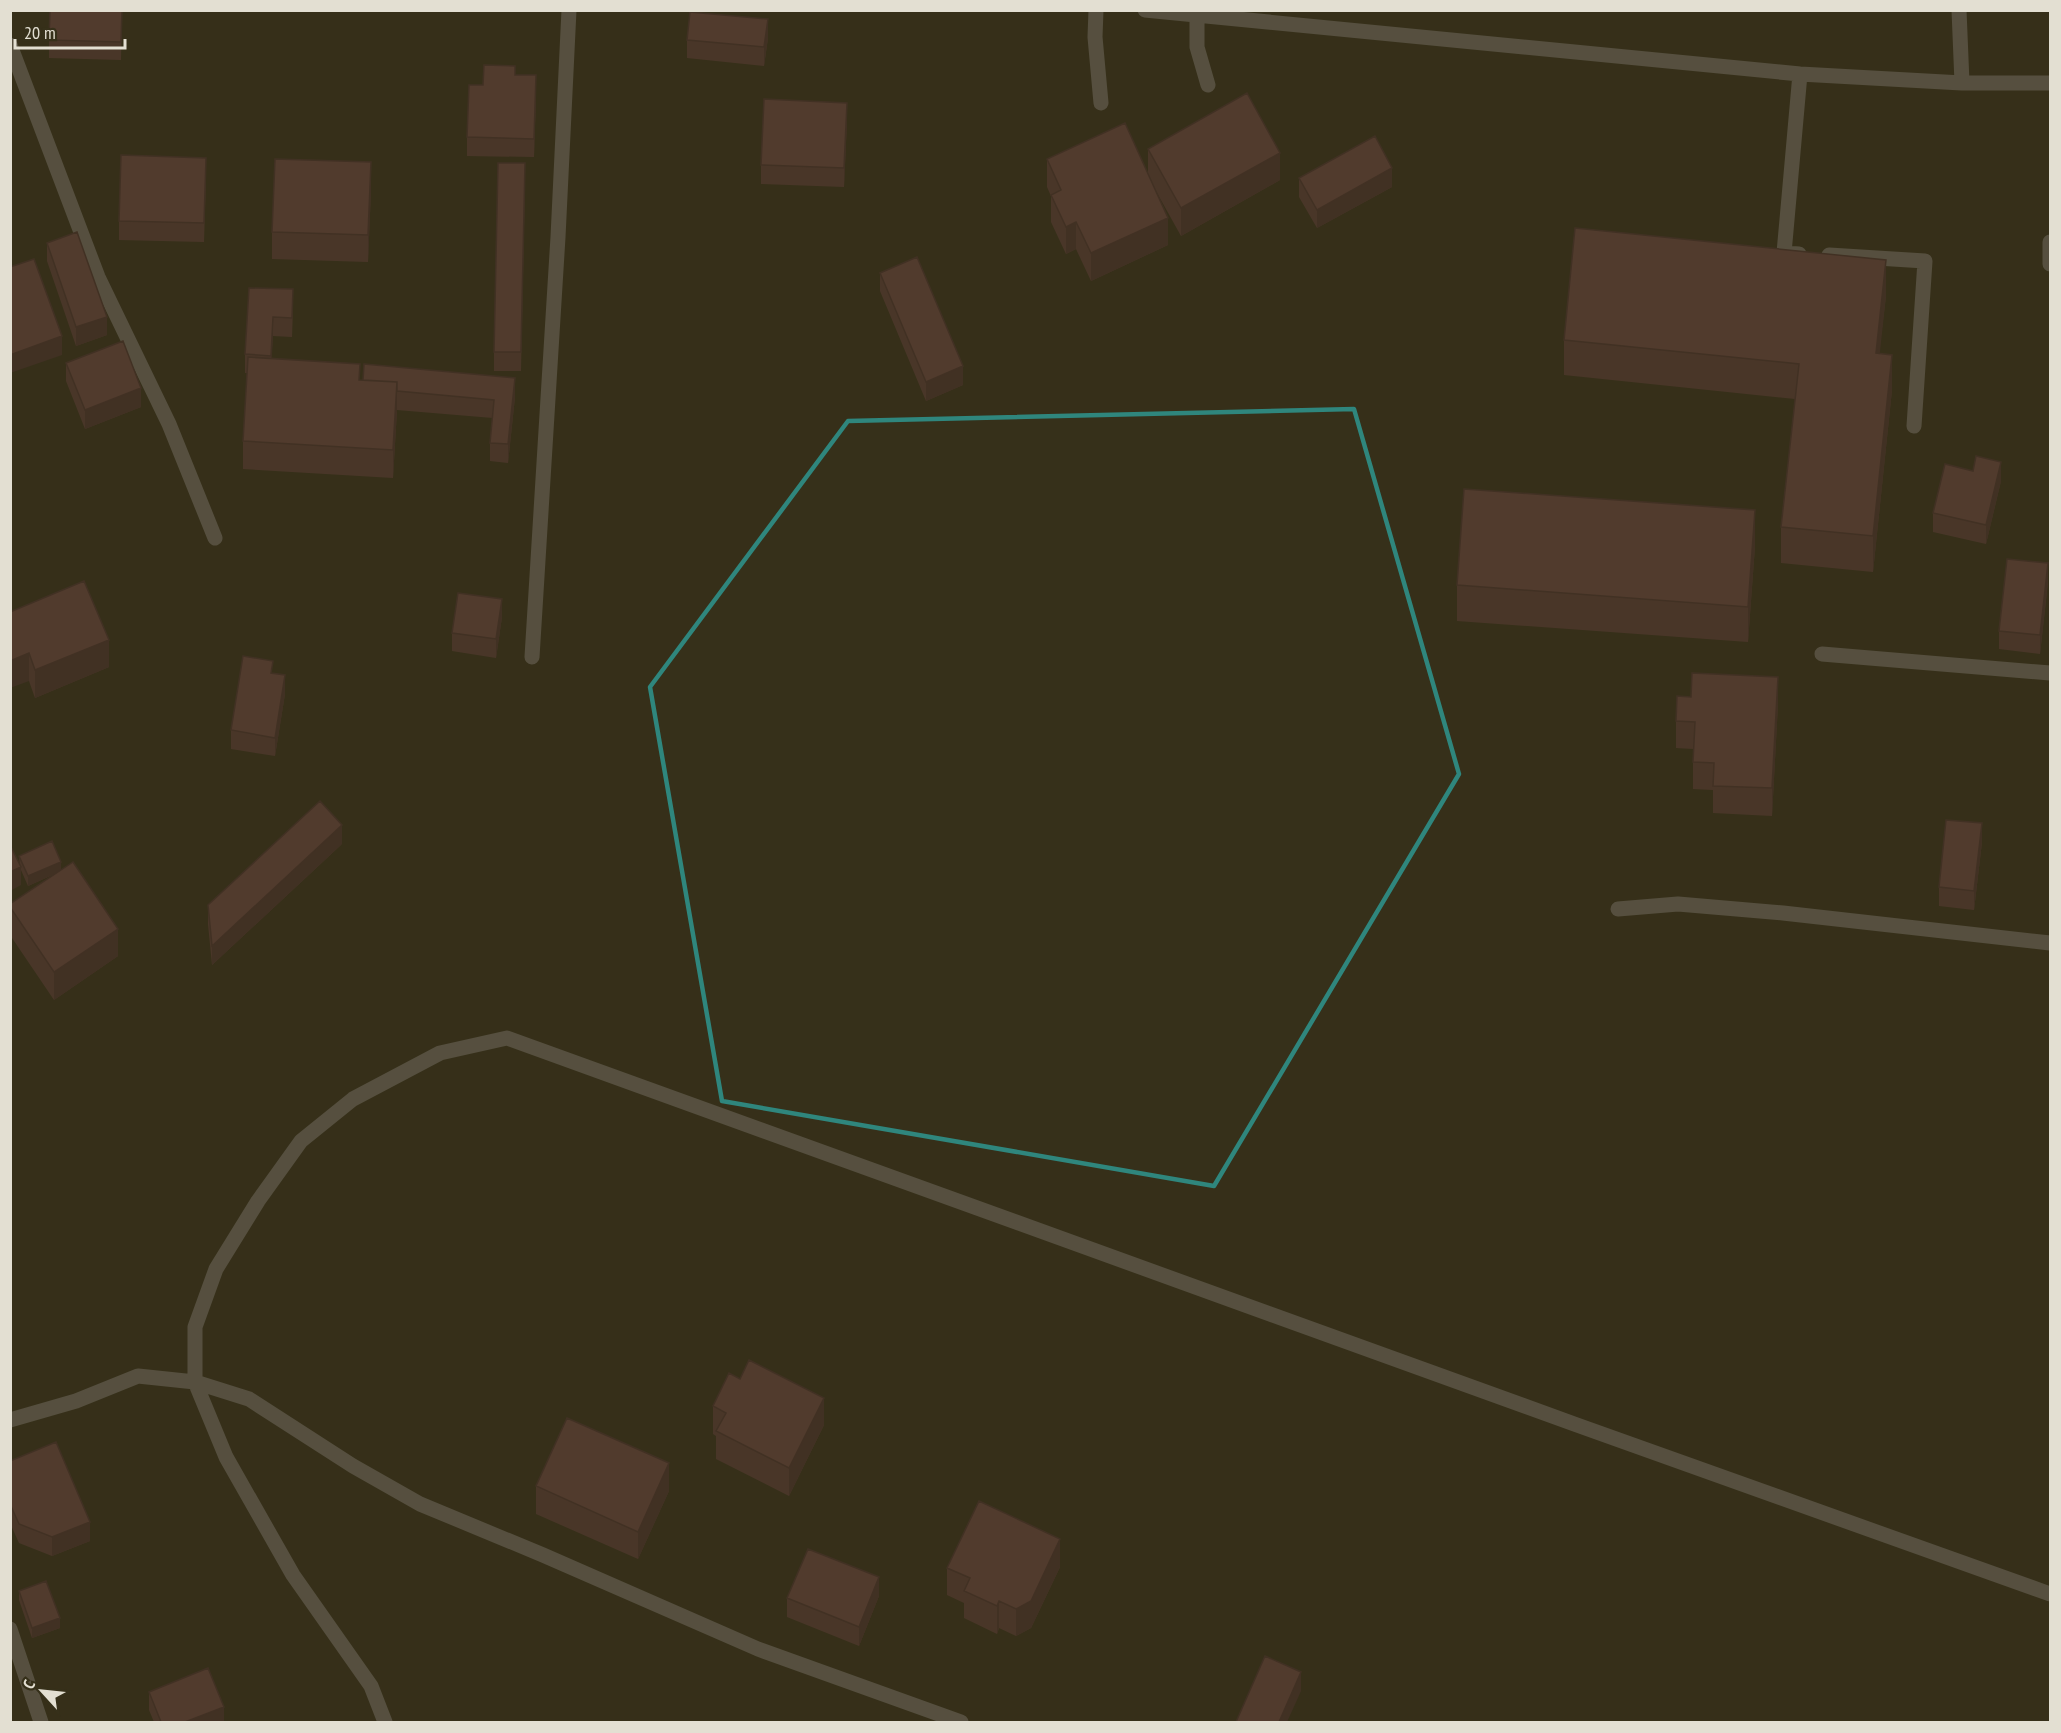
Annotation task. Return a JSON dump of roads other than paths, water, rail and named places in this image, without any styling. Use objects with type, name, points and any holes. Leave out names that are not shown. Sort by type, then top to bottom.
[{"type":"street","points":[[532,657],[558,237],[569,10]]},
{"type":"street","points":[[1096,10],[1095,37],[1101,103]]},
{"type":"street","points":[[1145,10],[1800,74],[1962,82],[2050,83]]},
{"type":"street","points":[[1959,10],[1962,82]]},
{"type":"street","points":[[1197,16],[1197,47],[1209,86]]},
{"type":"street","points":[[10,45],[98,277],[169,424],[215,538]]},
{"type":"street","points":[[1800,74],[1784,253],[1925,261],[1914,426]]},
{"type":"street","points":[[2050,242],[2050,264]]},
{"type":"street","points":[[1822,654],[2050,673]]},
{"type":"street","points":[[1618,909],[1678,904],[1783,912],[2050,943]]},
{"type":"street","points":[[385,1722],[371,1686],[293,1575],[226,1457],[195,1382],[195,1327],[216,1269],[258,1201],[301,1141],[353,1099],[440,1053],[507,1038],[2050,1594]]},
{"type":"street","points":[[10,1420],[76,1401],[138,1376],[195,1382],[249,1399],[352,1466],[420,1504],[758,1649],[961,1722]]},
{"type":"street","points":[[10,1629],[41,1722]]}]
